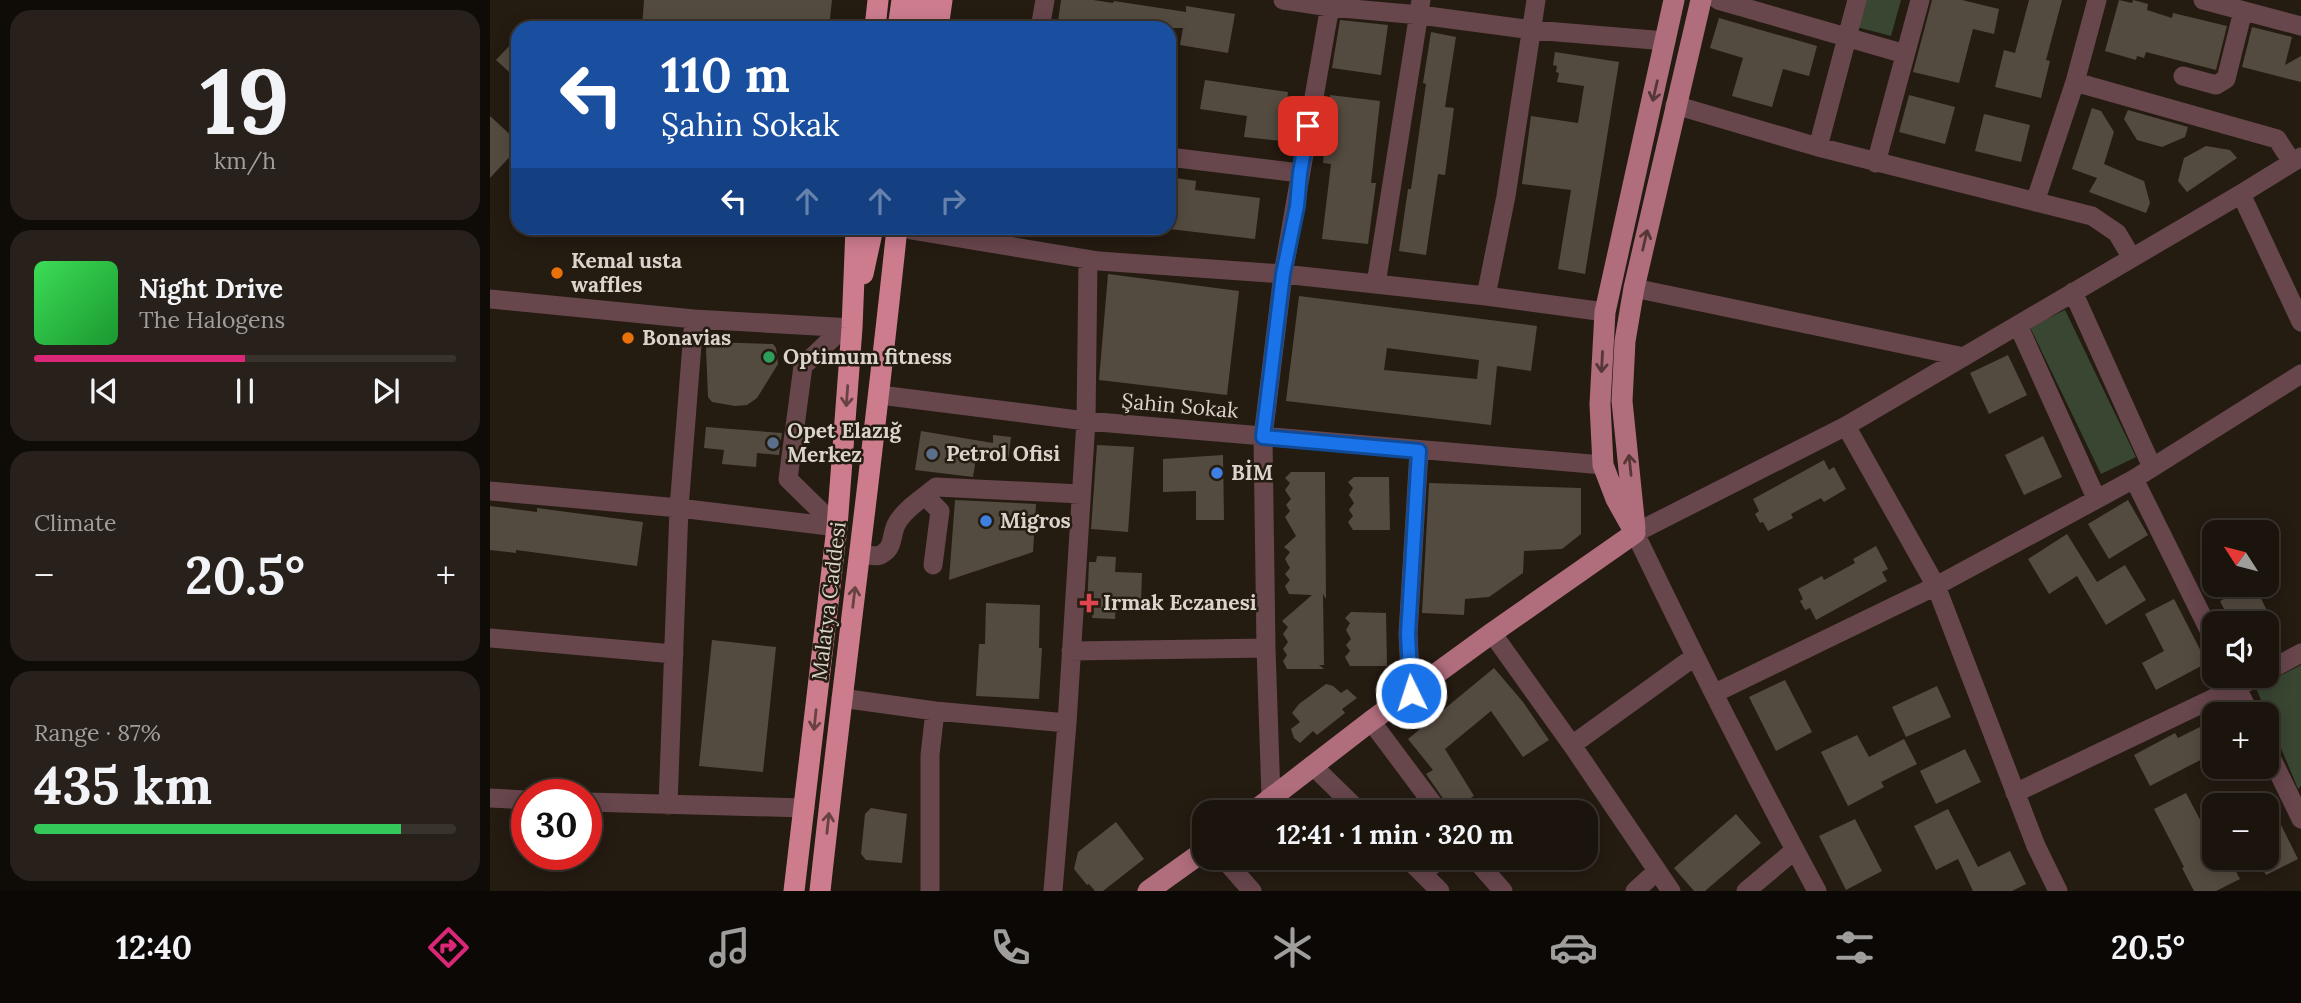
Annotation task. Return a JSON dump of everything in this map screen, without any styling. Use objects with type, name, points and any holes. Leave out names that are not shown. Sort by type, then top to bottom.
[{"type":"highway","points":[[876,21],[878,0]]},
{"type":"highway","points":[[899,21],[902,0]]},
{"type":"highway","points":[[919,21],[922,0]]},
{"type":"highway","points":[[938,21],[943,0]]},
{"type":"highway","points":[[848,327],[855,235]]},
{"type":"highway","points":[[848,327],[871,235]]},
{"type":"highway","name":"Malatya Caddesi","points":[[820,891],[888,317],[905,235]]},
{"type":"highway","name":"Malatya Caddesi","points":[[794,891],[837,527],[848,327]]},
{"type":"main road","points":[[1635,533],[1616,499],[1603,465],[1600,404],[1605,312],[1674,0]]},
{"type":"main road","points":[[1635,533],[1622,401],[1625,341],[1634,288],[1701,0]]},
{"type":"main road","points":[[1267,800],[1492,633],[1635,533]]},
{"type":"main road","points":[[1149,891],[1192,860]]},
{"type":"street","points":[[1042,21],[1045,0]]},
{"type":"street","points":[[1283,0],[1420,7],[1533,30],[1666,41]]},
{"type":"street","points":[[1486,296],[1506,196],[1536,0]]},
{"type":"street","points":[[1718,0],[1905,54]]},
{"type":"street","points":[[1818,147],[1857,0]]},
{"type":"street","points":[[1876,163],[1920,0]]},
{"type":"street","points":[[2035,202],[2075,82],[2097,0]]},
{"type":"street","points":[[2203,0],[2256,8],[2301,26]]},
{"type":"street","points":[[1271,797],[1263,437],[1283,274],[1297,206],[1300,173],[1330,3]]},
{"type":"street","points":[[1377,284],[1420,7]]},
{"type":"street","points":[[2183,76],[2216,85],[2226,79],[2256,8]]},
{"type":"street","points":[[1817,891],[1694,657],[1635,533],[1846,426],[2297,159],[2277,139],[2075,82]]},
{"type":"street","points":[[1675,105],[1876,163],[2092,216],[2101,220],[2123,241],[2132,258]]},
{"type":"street","points":[[1176,159],[1300,173]]},
{"type":"street","points":[[2241,194],[2301,322]]},
{"type":"street","points":[[946,235],[1088,260],[1283,274],[1605,312]]},
{"type":"street","points":[[1053,891],[1067,723],[1086,421],[1088,260]]},
{"type":"street","points":[[1634,288],[1964,357]]},
{"type":"street","points":[[2073,292],[2152,467]]},
{"type":"street","points":[[491,304],[848,327]]},
{"type":"street","points":[[668,805],[679,508],[694,319]]},
{"type":"street","points":[[2018,325],[2096,498]]},
{"type":"street","points":[[837,527],[788,479],[803,366],[848,327]]},
{"type":"street","points":[[1715,694],[1936,586],[2134,479],[2301,374]]},
{"type":"street","name":"Şahin Sokak","points":[[880,395],[1086,421],[1603,465]]},
{"type":"street","points":[[1846,426],[1936,586],[2036,846],[2058,891]]},
{"type":"street","points":[[1411,693],[1408,634],[1419,451]]},
{"type":"street","points":[[2134,479],[2202,616]]},
{"type":"street","points":[[860,553],[878,556],[883,554],[891,543],[895,525],[936,487],[1081,494]]},
{"type":"street","points":[[490,491],[679,508],[837,527]]},
{"type":"street","points":[[925,496],[940,511],[933,565]]},
{"type":"street","points":[[1492,633],[1671,891]]},
{"type":"street","points":[[490,638],[674,654]]},
{"type":"street","points":[[1071,651],[1266,648]]},
{"type":"street","points":[[2279,665],[2301,653]]},
{"type":"street","points":[[1572,745],[1694,657]]},
{"type":"street","points":[[2015,793],[2222,688]]},
{"type":"street","points":[[841,698],[935,712],[1067,723]]},
{"type":"street","points":[[930,891],[930,755],[935,712]]},
{"type":"street","points":[[1371,721],[1430,800]]},
{"type":"street","points":[[1312,765],[1348,800]]},
{"type":"street","points":[[2279,771],[2299,809]]},
{"type":"street","points":[[490,799],[511,800]]},
{"type":"street","points":[[602,803],[805,808]]},
{"type":"street","points":[[1746,891],[1795,850]]},
{"type":"street","points":[[1234,870],[1252,891]]},
{"type":"street","points":[[1425,870],[1422,872],[1440,891]]},
{"type":"street","points":[[1485,870],[1503,891]]},
{"type":"street","points":[[1634,891],[1657,871]]},
{"type":"green space","points":[[1864,0],[1901,0],[1891,36],[1857,27]]},
{"type":"green space","points":[[2065,310],[2136,457],[2101,474],[2030,327]]},
{"type":"green space","points":[[2301,665],[2301,786],[2298,789],[2279,743],[2279,702],[2262,702],[2256,688],[2279,688],[2279,676]]},
{"type":"building","points":[[644,0],[832,0],[830,21],[642,21]]},
{"type":"building","points":[[1061,0],[1114,1],[1186,12],[1186,6],[1235,14],[1228,53],[1180,45],[1183,28],[1176,28],[1176,21],[1058,21]]},
{"type":"building","points":[[1932,0],[1962,0],[1999,9],[1994,34],[1973,29],[1959,83],[1913,72]]},
{"type":"building","points":[[2029,0],[2062,0],[2046,60],[2050,61],[2041,98],[1995,87],[2004,50],[2015,53]]},
{"type":"building","points":[[2119,0],[2148,4],[2147,10],[2172,18],[2173,13],[2227,26],[2216,70],[2146,52],[2144,58],[2137,56],[2136,60],[2105,51]]},
{"type":"building","points":[[1719,18],[1817,46],[1809,76],[1783,69],[1772,107],[1732,96],[1743,58],[1710,48]]},
{"type":"building","points":[[1340,20],[1388,25],[1381,75],[1332,68]]},
{"type":"building","points":[[2252,27],[2292,37],[2285,65],[2301,56],[2301,82],[2242,67]]},
{"type":"building","points":[[1431,32],[1456,37],[1445,107],[1454,108],[1445,175],[1438,174],[1426,255],[1399,251],[1408,189],[1411,189]]},
{"type":"building","points":[[511,44],[511,74],[496,60]]},
{"type":"building","points":[[1555,52],[1619,62],[1585,274],[1558,269],[1571,190],[1522,184],[1531,116],[1578,123],[1584,86],[1557,82],[1559,73],[1556,72],[1557,66],[1553,65]]},
{"type":"building","points":[[1205,80],[1288,92],[1282,141],[1244,137],[1247,116],[1200,109]]},
{"type":"building","points":[[1330,95],[1380,101],[1371,183],[1376,183],[1368,244],[1322,239],[1331,164],[1323,163]]},
{"type":"building","points":[[1909,95],[1955,107],[1945,144],[1899,132]]},
{"type":"building","points":[[2092,108],[2101,111],[2114,132],[2104,164],[2144,181],[2150,203],[2146,213],[2089,192],[2097,178],[2072,169]]},
{"type":"building","points":[[2128,110],[2188,127],[2185,137],[2162,147],[2137,140],[2124,119]]},
{"type":"building","points":[[1984,114],[2030,125],[2021,162],[1975,151]]},
{"type":"building","points":[[490,116],[511,136],[511,156],[490,178]]},
{"type":"building","points":[[2206,146],[2230,150],[2237,158],[2187,192],[2178,181],[2184,158]]},
{"type":"building","points":[[1176,178],[1196,181],[1195,190],[1260,198],[1255,239],[1176,230]]},
{"type":"building","points":[[1108,274],[1239,291],[1227,395],[1099,380]]},
{"type":"building","points":[[1299,296],[1537,326],[1531,371],[1497,366],[1491,425],[1286,401]],"holes":[[[1387,348],[1479,360],[1477,379],[1384,370]]]},
{"type":"building","points":[[710,342],[773,344],[778,364],[757,398],[747,405],[712,402],[708,397],[706,348]]},
{"type":"building","points":[[2008,355],[2027,395],[1989,414],[1970,373]]},
{"type":"building","points":[[706,427],[782,433],[779,455],[757,453],[756,467],[722,464],[724,450],[704,448]]},
{"type":"building","points":[[921,431],[993,443],[993,435],[1011,437],[1008,462],[976,458],[973,477],[915,470]]},
{"type":"building","points":[[2043,436],[2062,477],[2024,495],[2005,455]]},
{"type":"building","points":[[1097,445],[1134,447],[1128,532],[1091,529]]},
{"type":"building","points":[[1223,455],[1224,520],[1196,520],[1196,491],[1163,492],[1163,459]]},
{"type":"building","points":[[1824,460],[1829,470],[1834,467],[1846,489],[1824,502],[1821,498],[1791,514],[1793,518],[1768,531],[1755,514],[1759,511],[1753,499]]},
{"type":"building","points":[[1291,472],[1325,472],[1324,665],[1319,665],[1324,669],[1287,669],[1283,661],[1287,655],[1283,649],[1288,642],[1283,634],[1288,627],[1282,621],[1312,595],[1289,594],[1285,586],[1290,580],[1285,574],[1290,568],[1285,559],[1290,552],[1284,547],[1296,536],[1285,517],[1290,511],[1286,505],[1291,499],[1285,490],[1290,483],[1285,478]]},
{"type":"building","points":[[1354,477],[1389,477],[1390,530],[1353,530],[1348,522],[1353,516],[1349,510],[1354,503],[1349,495],[1353,488],[1348,482]]},
{"type":"building","points":[[1429,483],[1581,488],[1581,534],[1562,549],[1524,551],[1523,573],[1489,597],[1465,599],[1464,615],[1422,613]]},
{"type":"building","points":[[955,500],[1036,504],[1033,552],[949,580]]},
{"type":"building","points":[[2128,500],[2148,535],[2109,559],[2088,524]]},
{"type":"building","points":[[490,506],[537,512],[537,508],[643,522],[637,566],[516,550],[516,553],[490,550]]},
{"type":"building","points":[[2067,534],[2097,582],[2125,565],[2146,600],[2106,625],[2077,576],[2049,594],[2028,559]]},
{"type":"building","points":[[1876,546],[1888,569],[1882,572],[1887,581],[1816,620],[1810,608],[1805,610],[1798,589],[1822,576],[1824,580],[1855,563],[1853,559]]},
{"type":"building","points":[[1097,556],[1116,557],[1115,572],[1142,573],[1141,602],[1116,601],[1115,619],[1092,618],[1093,610],[1087,608],[1089,562],[1096,562]]},
{"type":"building","points":[[2228,597],[2260,597],[2267,611],[2225,611],[2220,601]]},
{"type":"building","points":[[2174,599],[2202,653],[2202,666],[2156,690],[2142,663],[2164,651],[2145,614]]},
{"type":"building","points":[[986,603],[1040,605],[1039,648],[1042,648],[1039,699],[976,696],[979,644],[985,644]]},
{"type":"building","points":[[1351,612],[1386,613],[1387,666],[1350,666],[1345,657],[1350,651],[1346,645],[1351,639],[1346,630],[1350,623],[1345,618]]},
{"type":"building","points":[[712,640],[776,647],[763,772],[699,766]]},
{"type":"building","points":[[1494,668],[1523,702],[1549,740],[1523,757],[1491,711],[1445,749],[1474,796],[1467,800],[1444,800],[1426,774],[1433,770],[1408,739]]},
{"type":"building","points":[[1785,680],[1812,732],[1776,751],[1749,697]]},
{"type":"building","points":[[1326,684],[1341,693],[1347,689],[1357,698],[1342,709],[1345,713],[1317,735],[1313,731],[1300,743],[1294,738],[1291,729],[1300,722],[1292,713],[1299,704]]},
{"type":"building","points":[[1937,686],[1951,717],[1906,737],[1892,707]]},
{"type":"building","points":[[2202,726],[2202,759],[2150,786],[2134,755],[2175,733],[2178,738]]},
{"type":"building","points":[[1857,735],[1869,757],[1904,739],[1917,764],[1881,782],[1884,787],[1848,806],[1821,752]]},
{"type":"building","points":[[1965,749],[1981,782],[1936,804],[1920,771]]},
{"type":"building","points":[[2186,793],[2202,823],[2202,870],[2235,870],[2240,879],[2216,891],[2194,891],[2154,809]]},
{"type":"building","points":[[871,808],[907,814],[902,863],[866,860],[861,854],[865,814]]},
{"type":"building","points":[[1948,809],[1978,867],[2010,851],[2026,884],[2012,891],[1973,891],[1958,859],[1936,870],[1914,826]]},
{"type":"building","points":[[1736,814],[1761,843],[1705,891],[1694,891],[1674,868]]},
{"type":"building","points":[[1855,819],[1882,871],[1846,890],[1819,836]]},
{"type":"building","points":[[2279,821],[2298,859],[2279,868]]},
{"type":"building","points":[[1116,822],[1144,859],[1103,891],[1095,891],[1074,869],[1078,852]]},
{"type":"building","points":[[2263,870],[2276,870],[2266,875]]},
{"type":"place","name":"Kemal usta waffles","points":[[557,273]]},
{"type":"place","name":"Bonavias","points":[[628,338]]},
{"type":"place","name":"Optimum fitness","points":[[769,357]]},
{"type":"place","name":"Opet Elazığ Merkez","points":[[773,443]]},
{"type":"place","name":"Petrol Ofisi","points":[[932,454]]},
{"type":"place","name":"BİM","points":[[1217,473]]},
{"type":"place","name":"Migros","points":[[986,521]]},
{"type":"place","name":"Irmak Eczanesi","points":[[1089,603]]},
{"type":"route","points":[[1308,126],[1297,206],[1283,274],[1263,437],[1419,451],[1408,634],[1411,693]]}]
